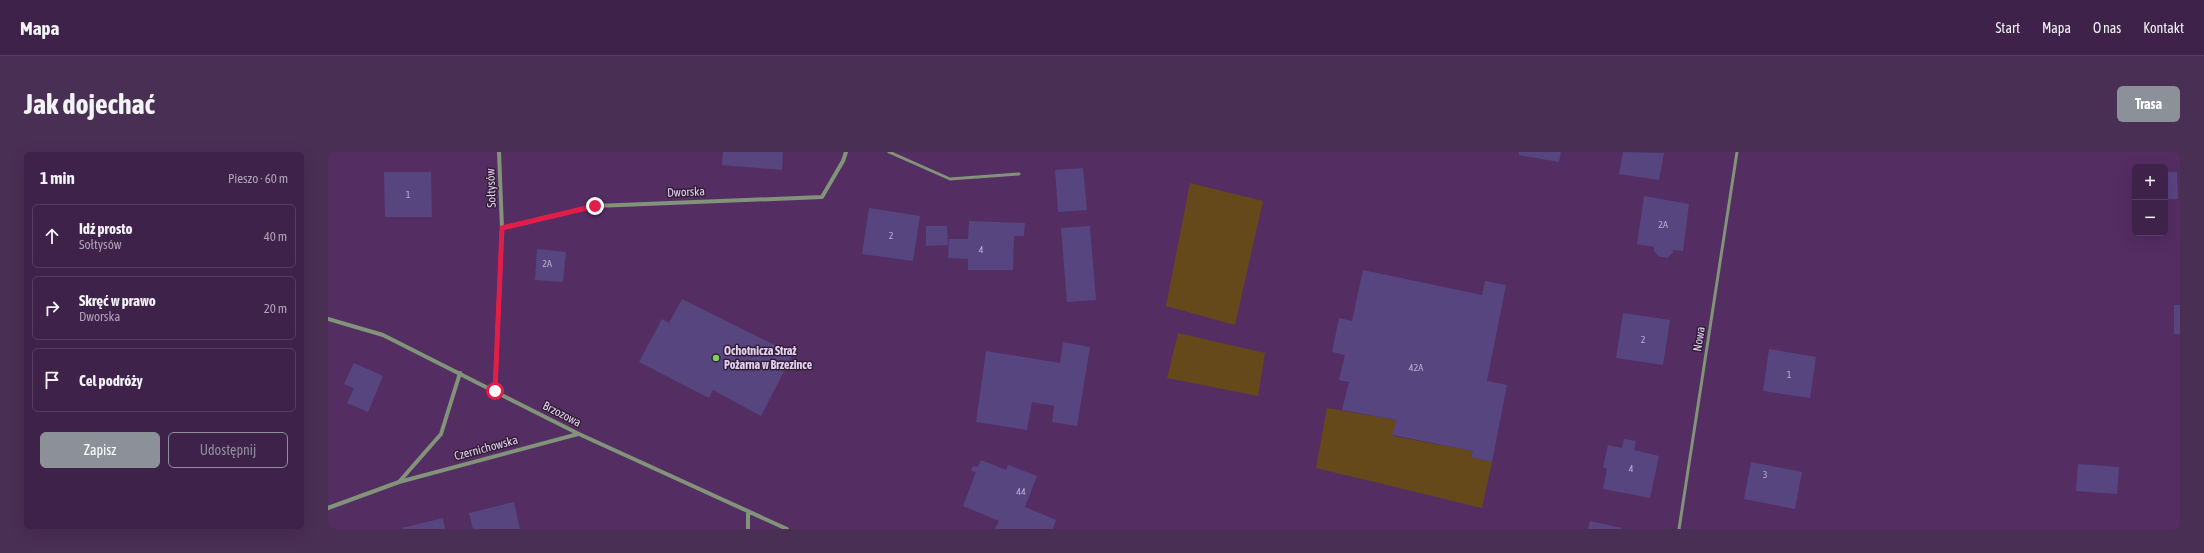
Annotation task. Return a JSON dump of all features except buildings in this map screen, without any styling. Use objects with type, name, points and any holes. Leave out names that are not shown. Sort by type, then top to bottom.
[{"type":"street","name":"Sołtysów","points":[[495,391],[502,228],[499,152]]},
{"type":"street","name":"Dworska","points":[[502,228],[595,206],[822,197],[843,161],[846,152]]},
{"type":"street","name":"Brzozowa","points":[[328,319],[383,335],[579,434],[787,529]]},
{"type":"street","name":"Czernichowska","points":[[399,482],[441,434],[460,373]]},
{"type":"street","name":"Czernichowska","points":[[328,508],[399,482],[579,434]]},
{"type":"street","points":[[748,511],[748,529]]},
{"type":"lane","points":[[889,152],[950,179],[1019,174]]},
{"type":"lane","name":"Nowa","points":[[1679,529],[1737,152]]},
{"type":"shaded area","points":[[1190,183],[1263,201],[1235,325],[1166,306]]},
{"type":"shaded area","points":[[1178,333],[1265,353],[1258,396],[1167,378]]},
{"type":"shaded area","points":[[1327,408],[1396,420],[1393,436],[1473,451],[1471,457],[1492,462],[1482,508],[1316,468]]},
{"type":"place","name":"Ochotnicza Straż Pożarna w Brzezince","points":[[716,358]]},
{"type":"route","points":[[495,391],[502,228],[595,206]]}]
